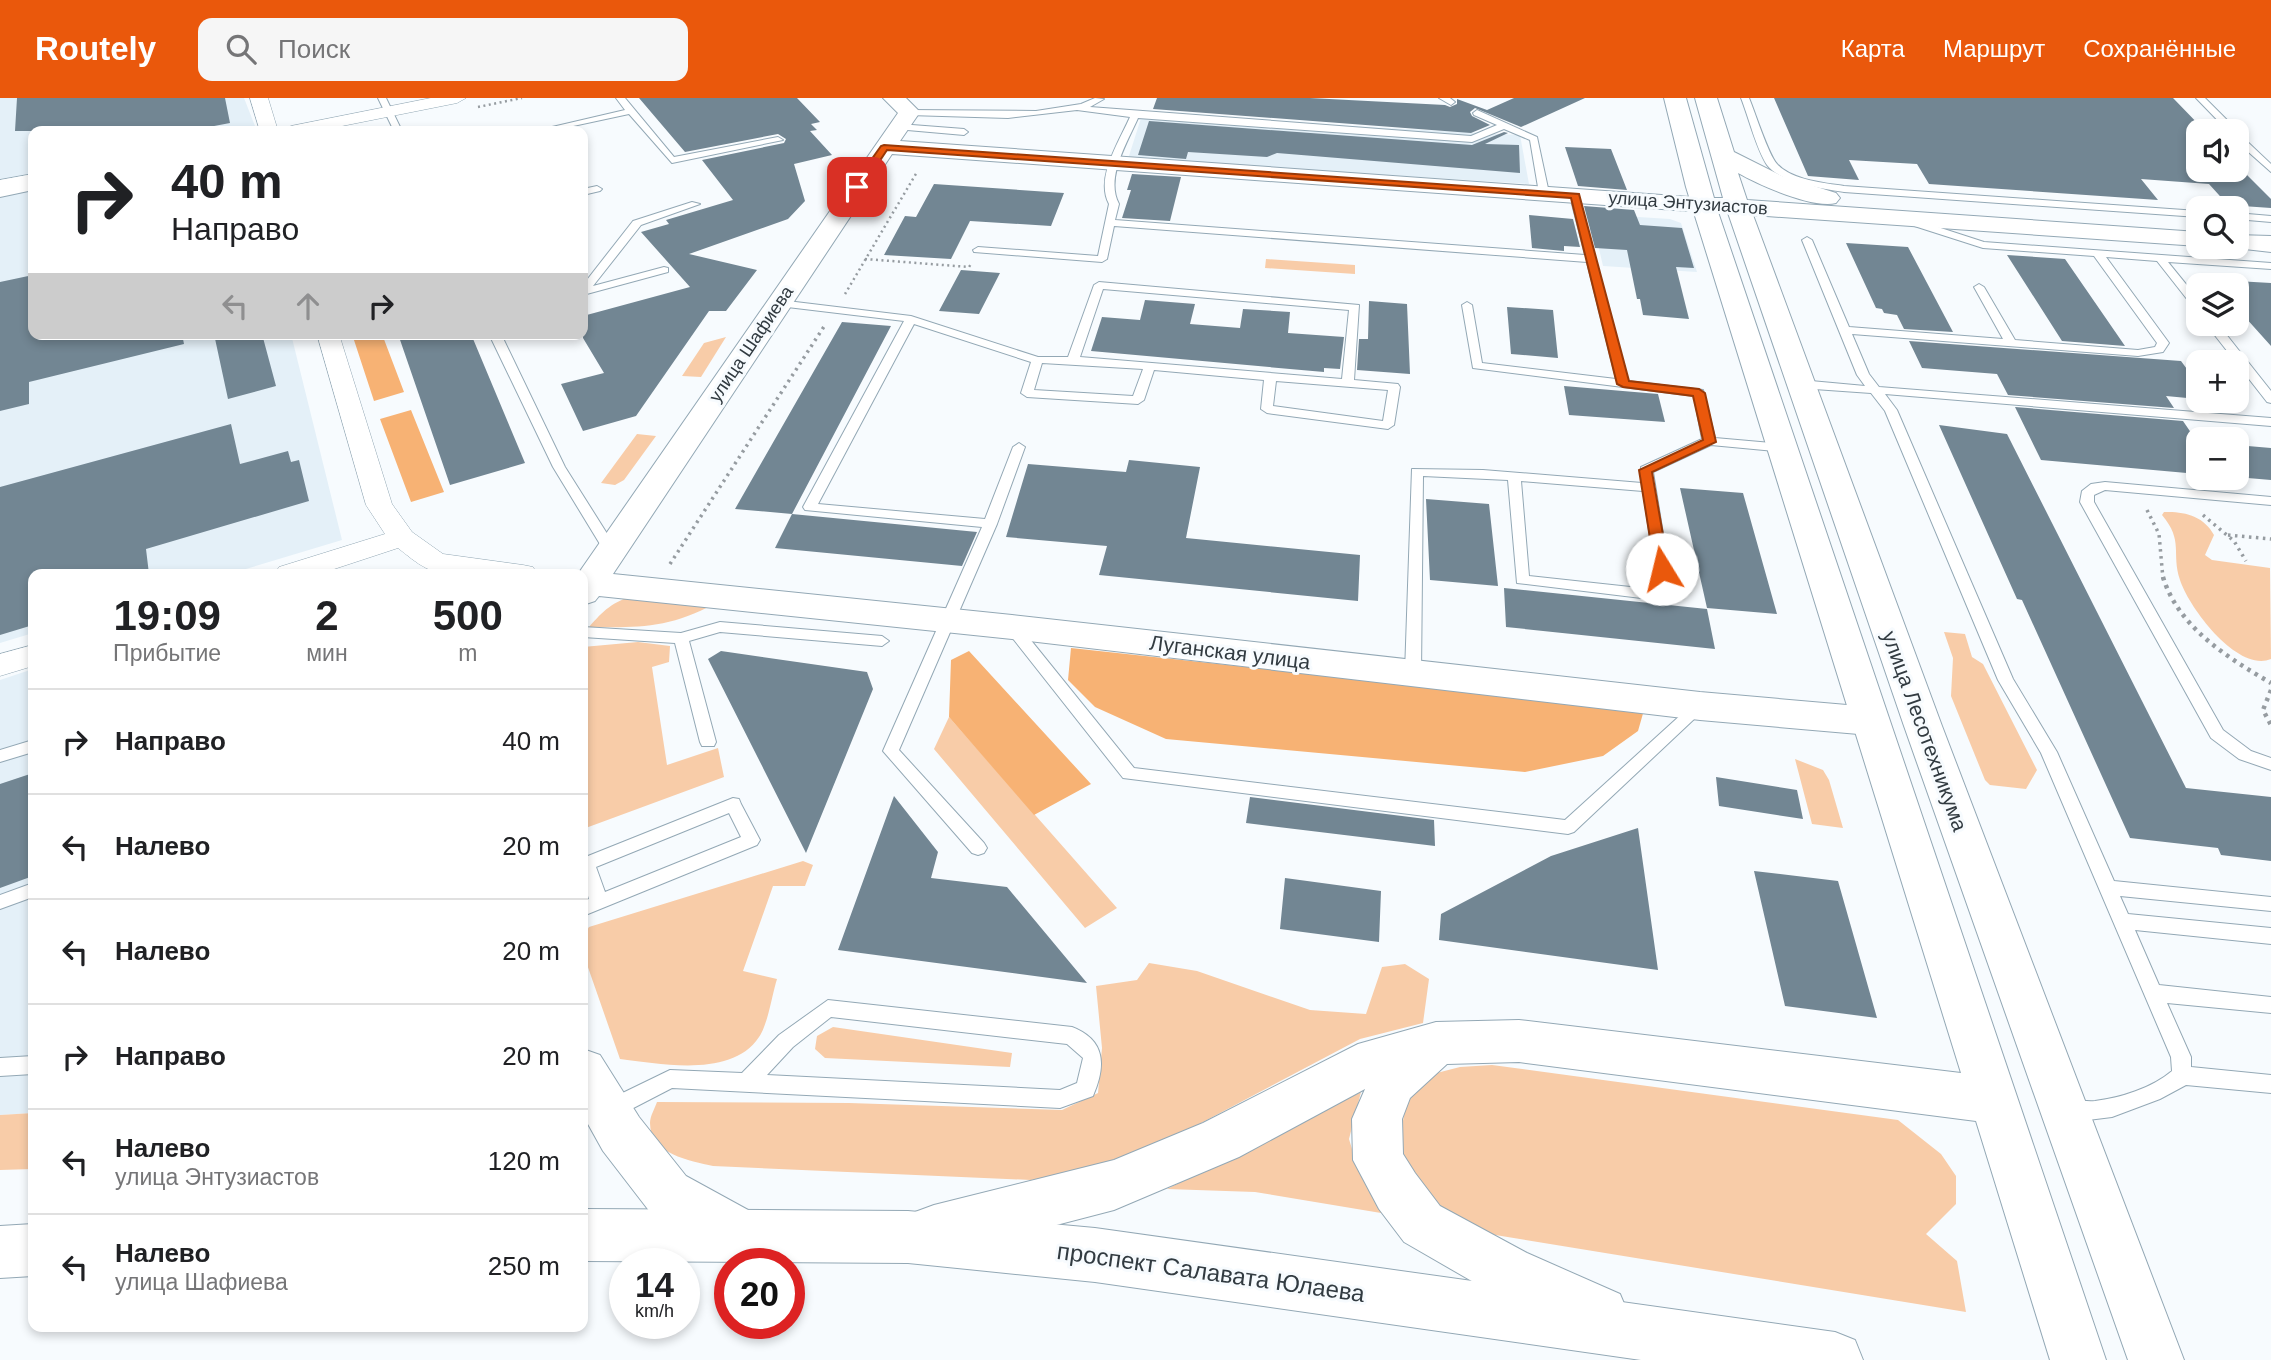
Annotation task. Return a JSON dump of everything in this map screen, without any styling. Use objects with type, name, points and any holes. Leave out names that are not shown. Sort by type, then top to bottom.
[{"type":"main road","name":"улица Лесотехникума","points":[[1675,98],[1800,384],[2156,1360]]},
{"type":"main road","name":"улица Лесотехникума","points":[[1706,98],[1724,155],[1721,206],[1784,448],[2078,1360]]},
{"type":"main road","name":"улица Энтузиастов","points":[[896,121],[931,151],[2186,238]]},
{"type":"main road","name":"улица Шафиева","points":[[588,582],[779,303],[896,121]]},
{"type":"main road","points":[[1724,155],[1743,169],[1770,180],[1900,218]]},
{"type":"main road","points":[[2249,243],[2271,244]]},
{"type":"main road","name":"Луганская улица","points":[[588,586],[653,590],[1012,626],[1700,706],[1870,721]]},
{"type":"main road","points":[[908,1237],[1115,1185],[1221,1140],[1375,1059],[1436,1043],[1519,1041],[1992,1100]]},
{"type":"main road","points":[[1436,1043],[1392,1083],[1377,1119],[1378,1160],[1397,1191],[1422,1224],[1508,1272],[1641,1331]]},
{"type":"main road","points":[[595,1091],[621,1134],[668,1194],[742,1236]]},
{"type":"main road","name":"проспект Салавата Юлаева","points":[[588,1235],[908,1237],[1095,1255],[1835,1360]]},
{"type":"main road","points":[[0,1252],[28,1250]]},
{"type":"street","points":[[259,98],[267,126]]},
{"type":"street","points":[[309,126],[385,105],[457,98]]},
{"type":"street","points":[[0,186],[28,181]]},
{"type":"street","points":[[330,340],[379,505],[402,538],[436,562],[487,569]]},
{"type":"street","points":[[305,569],[402,538]]},
{"type":"street","points":[[0,665],[28,657]]},
{"type":"lane","points":[[620,98],[672,160],[778,139]]},
{"type":"lane","points":[[1745,98],[1772,165],[1780,171],[1814,183],[1844,189],[2186,213]]},
{"type":"lane","points":[[2200,98],[2221,119]]},
{"type":"lane","points":[[1077,108],[1100,99]]},
{"type":"lane","points":[[385,105],[396,126]]},
{"type":"lane","points":[[896,121],[997,116],[1077,108],[1135,115],[1472,139],[1503,126]]},
{"type":"lane","points":[[562,126],[631,111]]},
{"type":"lane","points":[[1477,113],[1534,139],[1544,193]]},
{"type":"lane","points":[[978,250],[1102,259],[1114,204],[1108,193],[1114,163],[1135,115]]},
{"type":"lane","points":[[896,121],[964,132]]},
{"type":"lane","points":[[2249,147],[2271,169]]},
{"type":"lane","points":[[0,194],[28,188]]},
{"type":"lane","points":[[588,191],[597,189]]},
{"type":"lane","points":[[1575,196],[1623,384]]},
{"type":"lane","points":[[588,286],[637,223],[695,204]]},
{"type":"lane","points":[[2249,217],[2271,219]]},
{"type":"lane","points":[[1900,218],[1983,245],[2271,266]]},
{"type":"lane","points":[[1110,223],[1592,260]]},
{"type":"lane","points":[[1807,240],[1863,375],[1891,410],[2006,681],[2045,743],[2181,1057],[2182,1075]]},
{"type":"lane","points":[[1844,330],[2138,353],[2154,352],[2163,343],[2098,254]]},
{"type":"lane","points":[[2160,258],[2186,291]]},
{"type":"lane","points":[[588,291],[663,270]]},
{"type":"lane","points":[[1073,360],[1099,285],[1355,307],[1348,381]]},
{"type":"lane","points":[[1979,287],[2011,343]]},
{"type":"lane","points":[[779,303],[912,319],[1037,359],[1270,378],[1348,381],[1394,387],[1388,425],[1267,409],[1270,378]]},
{"type":"lane","points":[[1467,305],[1476,366],[1699,393],[1709,442]]},
{"type":"lane","points":[[912,319],[810,507],[990,524]]},
{"type":"lane","points":[[2221,336],[2271,399]]},
{"type":"lane","points":[[498,340],[559,467],[611,551]]},
{"type":"lane","points":[[1037,359],[1027,393],[1138,400],[1149,368]]},
{"type":"lane","points":[[1800,384],[2271,422]]},
{"type":"lane","points":[[1514,477],[1522,580],[1666,596],[1646,470],[1709,442],[1784,448]]},
{"type":"lane","points":[[978,848],[891,751],[990,524],[1019,447]]},
{"type":"lane","points":[[1413,673],[1417,472],[1649,488]]},
{"type":"lane","points":[[2271,501],[2128,488],[2096,487],[2087,494],[2087,502],[2217,734],[2245,755],[2271,764]]},
{"type":"lane","points":[[1012,626],[1129,774],[1568,827],[1700,706]]},
{"type":"lane","points":[[588,632],[681,638],[720,627],[882,641]]},
{"type":"lane","points":[[681,638],[708,742]]},
{"type":"lane","points":[[0,756],[28,748]]},
{"type":"lane","points":[[588,863],[733,804],[751,840],[591,905],[588,880]]},
{"type":"lane","points":[[2108,888],[2271,904]]},
{"type":"lane","points":[[0,902],[28,892]]},
{"type":"lane","points":[[2122,920],[2271,936]]},
{"type":"lane","points":[[2153,993],[2271,1005]]},
{"type":"lane","points":[[595,1091],[670,1079],[746,1083],[1059,1099],[1086,1089],[1093,1055],[1072,1037],[828,1008],[786,1041],[746,1083]]},
{"type":"lane","points":[[0,1066],[28,1065]]},
{"type":"lane","points":[[2063,1109],[2091,1111],[2117,1105],[2171,1083],[2182,1075],[2271,1084]]},
{"type":"path","points":[[653,590],[835,310],[931,151]]},
{"type":"path","points":[[865,259],[969,267],[978,250]]},
{"type":"path","points":[[2128,488],[2156,525],[2161,540],[2163,580],[2184,615],[2216,647],[2271,683]]},
{"type":"path","points":[[2175,492],[2227,535],[2246,561]]},
{"type":"path","points":[[2227,535],[2271,538]]},
{"type":"path","points":[[2271,690],[2263,710],[2271,725]]},
{"type":"shaded area","points":[[0,98],[244,98],[255,126],[28,126],[28,177],[0,182]]},
{"type":"shaded area","points":[[1142,115],[1520,135],[1529,184],[1128,159]]},
{"type":"shaded area","points":[[28,191],[28,340],[292,340],[342,540],[246,569],[28,569],[28,635],[0,643],[0,196]]},
{"type":"shaded area","points":[[1591,214],[1670,219],[1681,223],[1697,272],[1603,266]]},
{"type":"shaded area","points":[[1266,259],[1355,265],[1355,274],[1265,268]]},
{"type":"shaded area","points":[[726,337],[701,377],[682,376],[704,343]]},
{"type":"shaded area","points":[[354,340],[384,340],[404,392],[374,401]]},
{"type":"shaded area","points":[[411,410],[444,492],[411,502],[380,419]]},
{"type":"shaded area","points":[[637,434],[656,436],[624,480],[615,485],[601,483]]},
{"type":"shaded area","points":[[2164,512],[2186,514],[2205,523],[2214,535],[2205,555],[2212,560],[2270,568],[2271,659],[2258,661],[2230,648],[2193,606],[2180,580],[2175,540],[2162,515]]},
{"type":"shaded area","points":[[634,596],[714,604],[683,618],[653,625],[589,627],[609,607]]},
{"type":"shaded area","points":[[1944,632],[1965,634],[1972,657],[1983,664],[2037,770],[2026,789],[1990,785],[1985,780],[1951,696],[1953,658]]},
{"type":"shaded area","points":[[638,642],[670,646],[669,662],[652,667],[667,765],[718,748],[724,777],[588,827],[588,647]]},
{"type":"shaded area","points":[[1071,648],[1644,710],[1638,731],[1603,756],[1525,772],[1166,739],[1095,707],[1068,680]]},
{"type":"shaded area","points":[[969,651],[1091,784],[1034,815],[949,717],[951,660]]},
{"type":"shaded area","points":[[28,671],[28,1113],[0,1115],[0,680]]},
{"type":"shaded area","points":[[949,717],[1117,908],[1085,928],[934,749]]},
{"type":"shaded area","points":[[1795,759],[1823,770],[1829,780],[1843,828],[1812,824]]},
{"type":"shaded area","points":[[803,861],[813,865],[805,886],[773,886],[743,971],[777,979],[759,1037],[747,1050],[714,1063],[675,1065],[620,1059],[588,967],[589,927]]},
{"type":"shaded area","points":[[1149,963],[1197,971],[1310,1010],[1366,1014],[1382,967],[1405,964],[1429,979],[1423,1023],[1360,1039],[1186,1131],[1095,1167],[1031,1180],[713,1166],[673,1154],[664,1149],[652,1134],[650,1120],[657,1102],[849,1103],[1062,1110],[1098,1093],[1102,1048],[1096,986],[1137,980]]},
{"type":"shaded area","points":[[833,1027],[1012,1053],[1010,1067],[825,1058],[815,1049],[817,1036]]},
{"type":"shaded area","points":[[1492,1065],[1898,1120],[1941,1154],[1956,1176],[1956,1204],[1926,1234],[1957,1261],[1966,1312],[1477,1232],[1437,1213],[1414,1182],[1400,1144],[1406,1098],[1429,1075],[1460,1067]]},
{"type":"shaded area","points":[[1361,1092],[1349,1139],[1358,1169],[1387,1214],[1255,1192],[1167,1189]]},
{"type":"shaded area","points":[[28,1113],[28,1169],[0,1170],[0,1115]]},
{"type":"building","points":[[17,98],[225,98],[230,123],[214,126],[28,126],[28,131],[15,131]]},
{"type":"building","points":[[639,98],[797,98],[820,122],[811,124],[817,130],[810,131],[832,155],[794,164],[805,201],[788,219],[689,254],[757,270],[726,311],[709,311],[636,416],[583,431],[561,384],[604,373],[584,340],[588,340],[588,315],[690,287],[641,232],[669,224],[666,220],[733,200],[702,160],[784,143],[786,139],[778,134],[685,152]]},
{"type":"building","points":[[1157,98],[1310,98],[1450,107],[1457,104],[1457,99],[1487,110],[1514,98],[1585,98],[1521,127],[1475,108],[1470,112],[1472,116],[1490,125],[1471,133],[1153,109]]},
{"type":"building","points":[[1774,98],[2173,98],[2193,119],[2186,119],[2186,182],[2249,182],[2249,177],[2271,199],[2271,208],[2249,206],[2249,196],[2220,196],[2209,184],[2141,179],[2158,200],[1929,184],[1917,164],[1849,160],[1859,180],[1808,176]]},
{"type":"building","points":[[1149,121],[1472,145],[1504,132],[1508,133],[1485,144],[1519,145],[1520,173],[1277,153],[1267,157],[1188,152],[1186,159],[1138,155]]},
{"type":"building","points":[[1565,147],[1611,149],[1627,190],[1578,186]]},
{"type":"building","points":[[1132,174],[1181,177],[1170,221],[1122,218],[1131,190],[1127,190]]},
{"type":"building","points":[[934,184],[1064,193],[1051,226],[970,221],[951,259],[884,255],[905,216],[916,217]]},
{"type":"building","points":[[1584,206],[1634,210],[1640,225],[1682,228],[1694,268],[1676,267],[1689,319],[1643,315],[1627,250],[1595,248]]},
{"type":"building","points":[[1529,215],[1573,219],[1580,247],[1564,246],[1564,251],[1532,248]]},
{"type":"building","points":[[1846,243],[1908,247],[1953,332],[1904,329],[1897,315],[1884,313],[1882,309],[1876,308]]},
{"type":"building","points":[[2007,255],[2065,259],[2125,346],[2062,341]]},
{"type":"building","points":[[961,270],[1000,273],[979,314],[939,311]]},
{"type":"building","points":[[28,276],[28,340],[183,340],[184,344],[29,382],[29,404],[0,411],[0,282]]},
{"type":"building","points":[[2249,282],[2271,283],[2271,346],[2249,321]]},
{"type":"building","points":[[1145,300],[1195,304],[1190,324],[1240,328],[1243,309],[1290,312],[1288,333],[1344,337],[1340,369],[1324,368],[1324,372],[1091,351],[1102,317],[1140,320]]},
{"type":"building","points":[[1369,301],[1407,304],[1410,374],[1357,370],[1359,339],[1368,339]]},
{"type":"building","points":[[1507,307],[1553,310],[1558,358],[1511,354]]},
{"type":"building","points":[[842,322],[891,326],[792,514],[735,509]]},
{"type":"building","points":[[215,340],[264,340],[276,386],[228,399]]},
{"type":"building","points":[[400,340],[474,340],[525,463],[450,485]]},
{"type":"building","points":[[1909,341],[2181,361],[2186,368],[2186,398],[2166,396],[2174,408],[2008,395],[1997,374],[1922,368]]},
{"type":"building","points":[[1564,386],[1658,394],[1665,422],[1569,415]]},
{"type":"building","points":[[2015,407],[2183,421],[2187,427],[2186,473],[2041,460]]},
{"type":"building","points":[[231,424],[240,464],[288,451],[291,462],[299,460],[309,501],[146,549],[148,569],[28,569],[28,627],[0,635],[0,487]]},
{"type":"building","points":[[1939,425],[2007,434],[2186,788],[2271,797],[2271,861],[2221,855],[2218,848],[2130,838],[2022,600],[2017,599]]},
{"type":"building","points":[[2249,446],[2271,448],[2271,480],[2249,478]]},
{"type":"building","points":[[1129,460],[1200,467],[1186,538],[1360,555],[1358,601],[1099,575],[1107,546],[1006,537],[1028,464],[1126,472]]},
{"type":"building","points":[[1680,488],[1743,493],[1777,614],[1707,608]]},
{"type":"building","points":[[1426,499],[1489,504],[1498,586],[1430,580]]},
{"type":"building","points":[[792,514],[977,532],[962,566],[775,548]]},
{"type":"building","points":[[1504,588],[1707,609],[1715,649],[1506,627]]},
{"type":"building","points":[[721,651],[867,672],[873,689],[806,853],[708,659]]},
{"type":"building","points":[[28,775],[28,878],[0,888],[0,784]]},
{"type":"building","points":[[1716,777],[1797,790],[1803,819],[1719,806]]},
{"type":"building","points":[[894,796],[938,852],[931,878],[1007,887],[1087,983],[838,950]]},
{"type":"building","points":[[1250,797],[1434,820],[1435,846],[1246,823]]},
{"type":"building","points":[[1638,828],[1658,970],[1439,940],[1441,914],[1551,856]]},
{"type":"building","points":[[1754,871],[1838,881],[1877,1018],[1785,1006]]},
{"type":"building","points":[[1285,878],[1381,891],[1379,942],[1280,929]]},
{"type":"route","points":[[857,187],[884,148],[1575,196],[1623,384],[1699,393],[1709,442],[1646,470],[1662,569]]}]
